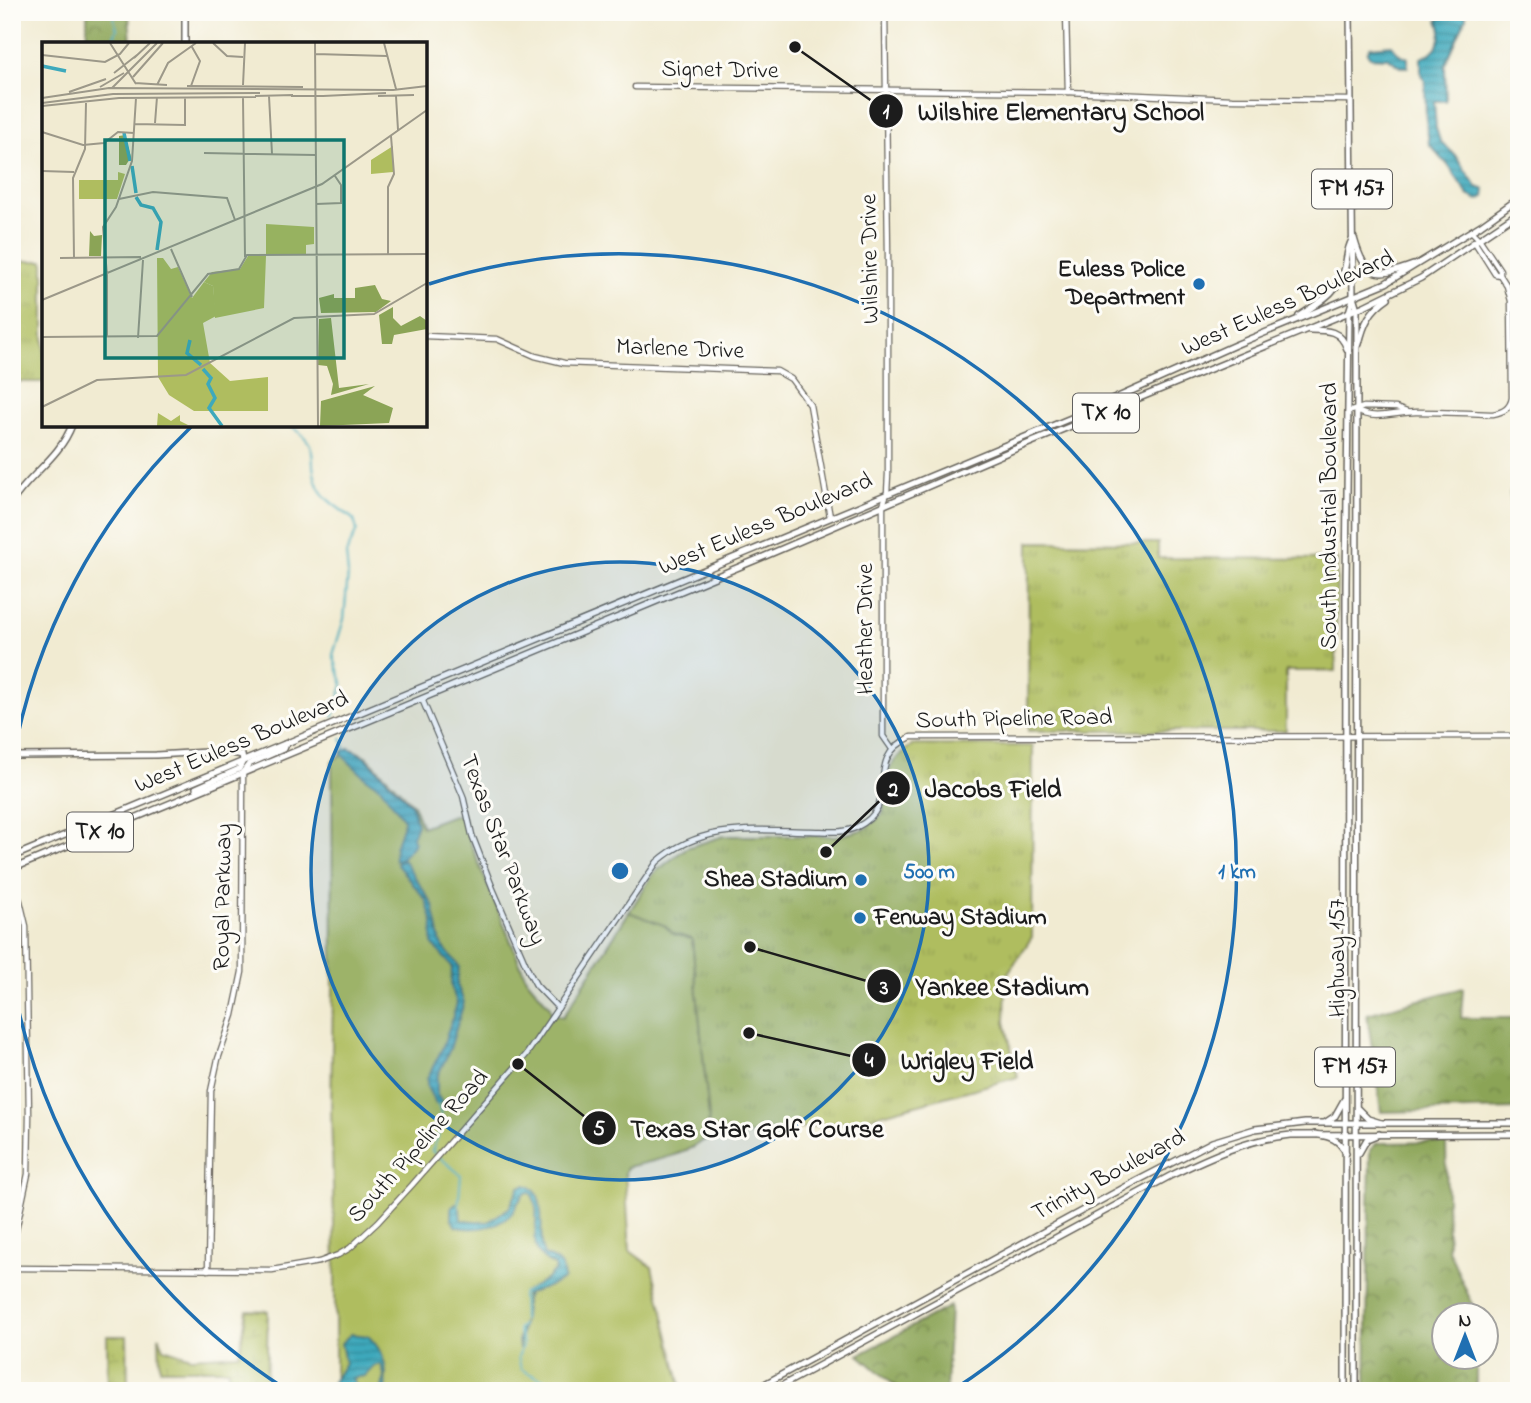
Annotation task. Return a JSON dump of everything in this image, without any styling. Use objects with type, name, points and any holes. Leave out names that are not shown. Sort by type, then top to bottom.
[{"type":"main road","points":[[185,42],[186,12]]},
{"type":"main road","name":"South Industrial Boulevard","points":[[1347,736],[1349,312],[1353,296],[1350,12]]},
{"type":"main road","name":"West Euless Boulevard","points":[[12,857],[1072,418],[1249,339],[1386,283],[1426,260],[1519,198]]},
{"type":"main road","name":"West Euless Boulevard","points":[[12,869],[1357,309],[1407,285],[1519,212]]},
{"type":"main road","points":[[1352,231],[1362,263],[1369,270],[1392,272],[1426,260]]},
{"type":"main road","points":[[1289,322],[1334,290],[1343,275],[1352,240]]},
{"type":"main road","points":[[1356,357],[1366,320],[1373,309],[1407,285]]},
{"type":"main road","name":"South Industrial Boulevard","points":[[1353,296],[1357,309],[1357,736]]},
{"type":"main road","points":[[1307,330],[1329,330],[1341,336],[1346,344],[1349,361]]},
{"type":"main road","points":[[1249,339],[1255,352]]},
{"type":"main road","points":[[1191,377],[1189,371],[1195,363]]},
{"type":"main road","points":[[12,502],[52,458],[71,427]]},
{"type":"main road","points":[[1347,503],[1357,503]]},
{"type":"main road","points":[[418,688],[422,698]]},
{"type":"main road","name":"Highway 157","points":[[1345,1391],[1347,736]]},
{"type":"main road","name":"Highway 157","points":[[1356,1391],[1357,736]]},
{"type":"main road","points":[[243,773],[249,764],[283,749],[285,744]]},
{"type":"main road","points":[[12,756],[224,751],[242,755],[243,761],[239,769],[193,790],[188,795]]},
{"type":"main road","points":[[127,810],[128,820]]},
{"type":"main road","points":[[1326,1122],[1335,1116],[1346,1098]]},
{"type":"main road","points":[[1355,1105],[1361,1114],[1381,1123]]},
{"type":"main road","points":[[1454,1123],[1454,1134]]},
{"type":"main road","name":"Trinity Boulevard","points":[[752,1391],[1212,1142],[1239,1133],[1286,1124],[1519,1123]]},
{"type":"main road","points":[[1315,1134],[1334,1138],[1346,1154]]},
{"type":"main road","name":"Trinity Boulevard","points":[[772,1391],[1149,1186],[1236,1147],[1276,1137],[1315,1134],[1519,1134]]},
{"type":"main road","points":[[1357,1160],[1367,1139],[1378,1134]]},
{"type":"main road","points":[[1145,1176],[1149,1186]]},
{"type":"main road","points":[[1016,1246],[1021,1256]]},
{"type":"main road","points":[[1345,1297],[1355,1297]]},
{"type":"main road","points":[[870,1326],[876,1335]]},
{"type":"street","name":"Wilshire Drive","points":[[883,505],[887,493],[889,360],[885,12]]},
{"type":"street","points":[[1066,12],[1068,92]]},
{"type":"street","name":"Signet Drive","points":[[635,87],[886,92],[1068,92],[1232,99],[1351,100]]},
{"type":"street","points":[[1348,412],[1370,407],[1396,408],[1408,412],[1493,414],[1509,407],[1513,398],[1511,301],[1507,286],[1500,275],[1496,274],[1471,231]]},
{"type":"street","name":"Marlene Drive","points":[[427,337],[497,339],[536,356],[564,363],[778,371],[791,379],[810,405],[830,517]]},
{"type":"street","name":"Heather Drive","points":[[883,505],[883,736],[892,749]]},
{"type":"street","name":"Texas Star Parkway","points":[[422,698],[463,796],[472,835],[493,889],[529,972],[536,985],[558,1008]]},
{"type":"street","name":"South Pipeline Road","points":[[12,1268],[272,1270],[332,1258],[349,1248],[378,1222],[412,1185],[526,1055],[640,885],[669,852],[702,836],[721,832],[831,831],[856,828],[867,821],[880,804],[884,763],[892,749],[904,740],[917,736],[1519,736]]},
{"type":"street","name":"Royal Parkway","points":[[208,1270],[211,1091],[218,1059],[233,1015],[242,972],[243,773]]},
{"type":"street","points":[[12,881],[26,926],[29,1112],[28,1174],[12,1249]]},
{"type":"green space","points":[[87,12],[129,12],[131,42],[87,42]]},
{"type":"green space","points":[[12,261],[42,261],[42,382],[12,382]]},
{"type":"green space","points":[[1510,493],[1519,493],[1519,542],[1517,537]]},
{"type":"green space","points":[[1029,542],[1158,543],[1158,558],[1337,559],[1336,671],[1286,671],[1286,731],[1028,731]]},
{"type":"green space","points":[[912,745],[1033,746],[1032,937],[1006,976],[1005,1022],[1018,1077],[857,1121],[702,1141],[707,1133],[709,1118],[692,939],[674,934],[664,925],[629,912],[654,873],[686,848],[724,836],[838,836],[865,829],[883,814],[887,775],[895,760]]},
{"type":"green space","points":[[351,749],[366,756],[413,804],[422,827],[453,815],[463,816],[469,840],[526,978],[550,1007],[551,1012],[563,1017],[629,912],[664,925],[674,934],[692,939],[709,1118],[707,1132],[704,1139],[689,1149],[627,1167],[625,1173],[630,1251],[652,1267],[682,1391],[335,1391],[331,1110],[332,761]]},
{"type":"green space","points":[[1463,988],[1461,1018],[1519,1018],[1519,1109],[1381,1112],[1367,1014]]},
{"type":"green space","points":[[1446,1142],[1448,1249],[1471,1302],[1430,1302],[1430,1372],[1476,1372],[1476,1391],[1366,1391],[1370,1150],[1377,1143]]},
{"type":"green space","points":[[950,1306],[946,1391],[901,1391],[859,1355]]},
{"type":"green space","points":[[247,1310],[268,1311],[266,1391],[229,1391],[228,1369],[160,1369],[159,1336],[164,1348],[191,1357],[239,1354]]},
{"type":"green space","points":[[107,1336],[127,1336],[128,1391],[108,1391]]},
{"type":"water","points":[[1451,12],[1466,12],[1466,18],[1445,66],[1446,101],[1434,101],[1436,128],[1440,141],[1454,154],[1477,187],[1485,190],[1484,197],[1478,200],[1468,195],[1448,165],[1429,144],[1421,58],[1436,48],[1441,32],[1438,20]]},
{"type":"water","points":[[1392,45],[1399,54],[1408,58],[1408,67],[1401,67],[1388,58],[1370,57],[1367,53],[1370,47]]},
{"type":"water","points":[[349,748],[365,757],[411,804],[417,824],[412,837],[414,844],[403,857],[395,861],[395,850],[404,819],[380,787],[344,757],[341,752]]},
{"type":"water","points":[[403,859],[433,905],[441,944],[459,966],[457,985],[464,1002],[450,1049],[437,1077],[437,1095],[442,1102],[436,1104],[427,1087],[427,1079],[442,1049],[457,1003],[451,986],[452,966],[432,944],[433,923],[426,900],[397,865],[397,862]]},
{"type":"water","points":[[526,1185],[538,1196],[544,1255],[558,1263],[564,1279],[527,1294],[524,1314],[525,1292],[547,1279],[556,1269],[543,1259],[538,1251],[535,1242],[535,1202],[530,1192],[523,1195],[508,1217],[486,1227],[455,1226],[451,1208],[456,1204],[460,1209],[461,1220],[488,1222],[510,1207],[519,1187]]},
{"type":"water","points":[[351,1334],[368,1336],[378,1349],[383,1358],[387,1391],[382,1388],[384,1375],[381,1364],[374,1366],[365,1376],[352,1378],[359,1391],[331,1391],[333,1382],[345,1363],[341,1343]]},
{"type":"waterway","points":[[114,42],[117,29],[115,12]]},
{"type":"waterway","points":[[293,427],[311,447],[314,476],[321,491],[329,501],[354,520],[357,530],[346,554],[348,574],[344,619],[333,655],[343,685],[333,717]]},
{"type":"waterway","points":[[341,738],[346,750]]},
{"type":"waterway","points":[[437,1103],[441,1121],[432,1151],[461,1175],[458,1209]]},
{"type":"waterway","points":[[523,1320],[522,1294],[534,1288]]},
{"type":"waterway","points":[[522,1325],[518,1329],[523,1344],[518,1357],[521,1369],[570,1391]]},
{"type":"place","name":"Wilshire Elementary School","points":[[795,47]]},
{"type":"place","name":"Euless Police Department","points":[[1199,284]]},
{"type":"place","name":"Jacobs Field","points":[[826,852]]},
{"type":"place","name":"Shea Stadium","points":[[861,880]]},
{"type":"place","name":"Fenway Stadium","points":[[860,918]]},
{"type":"place","name":"Yankee Stadium","points":[[750,947]]},
{"type":"place","name":"Wrigley Field","points":[[749,1033]]},
{"type":"place","name":"Texas Star Golf Course","points":[[518,1064]]}]
